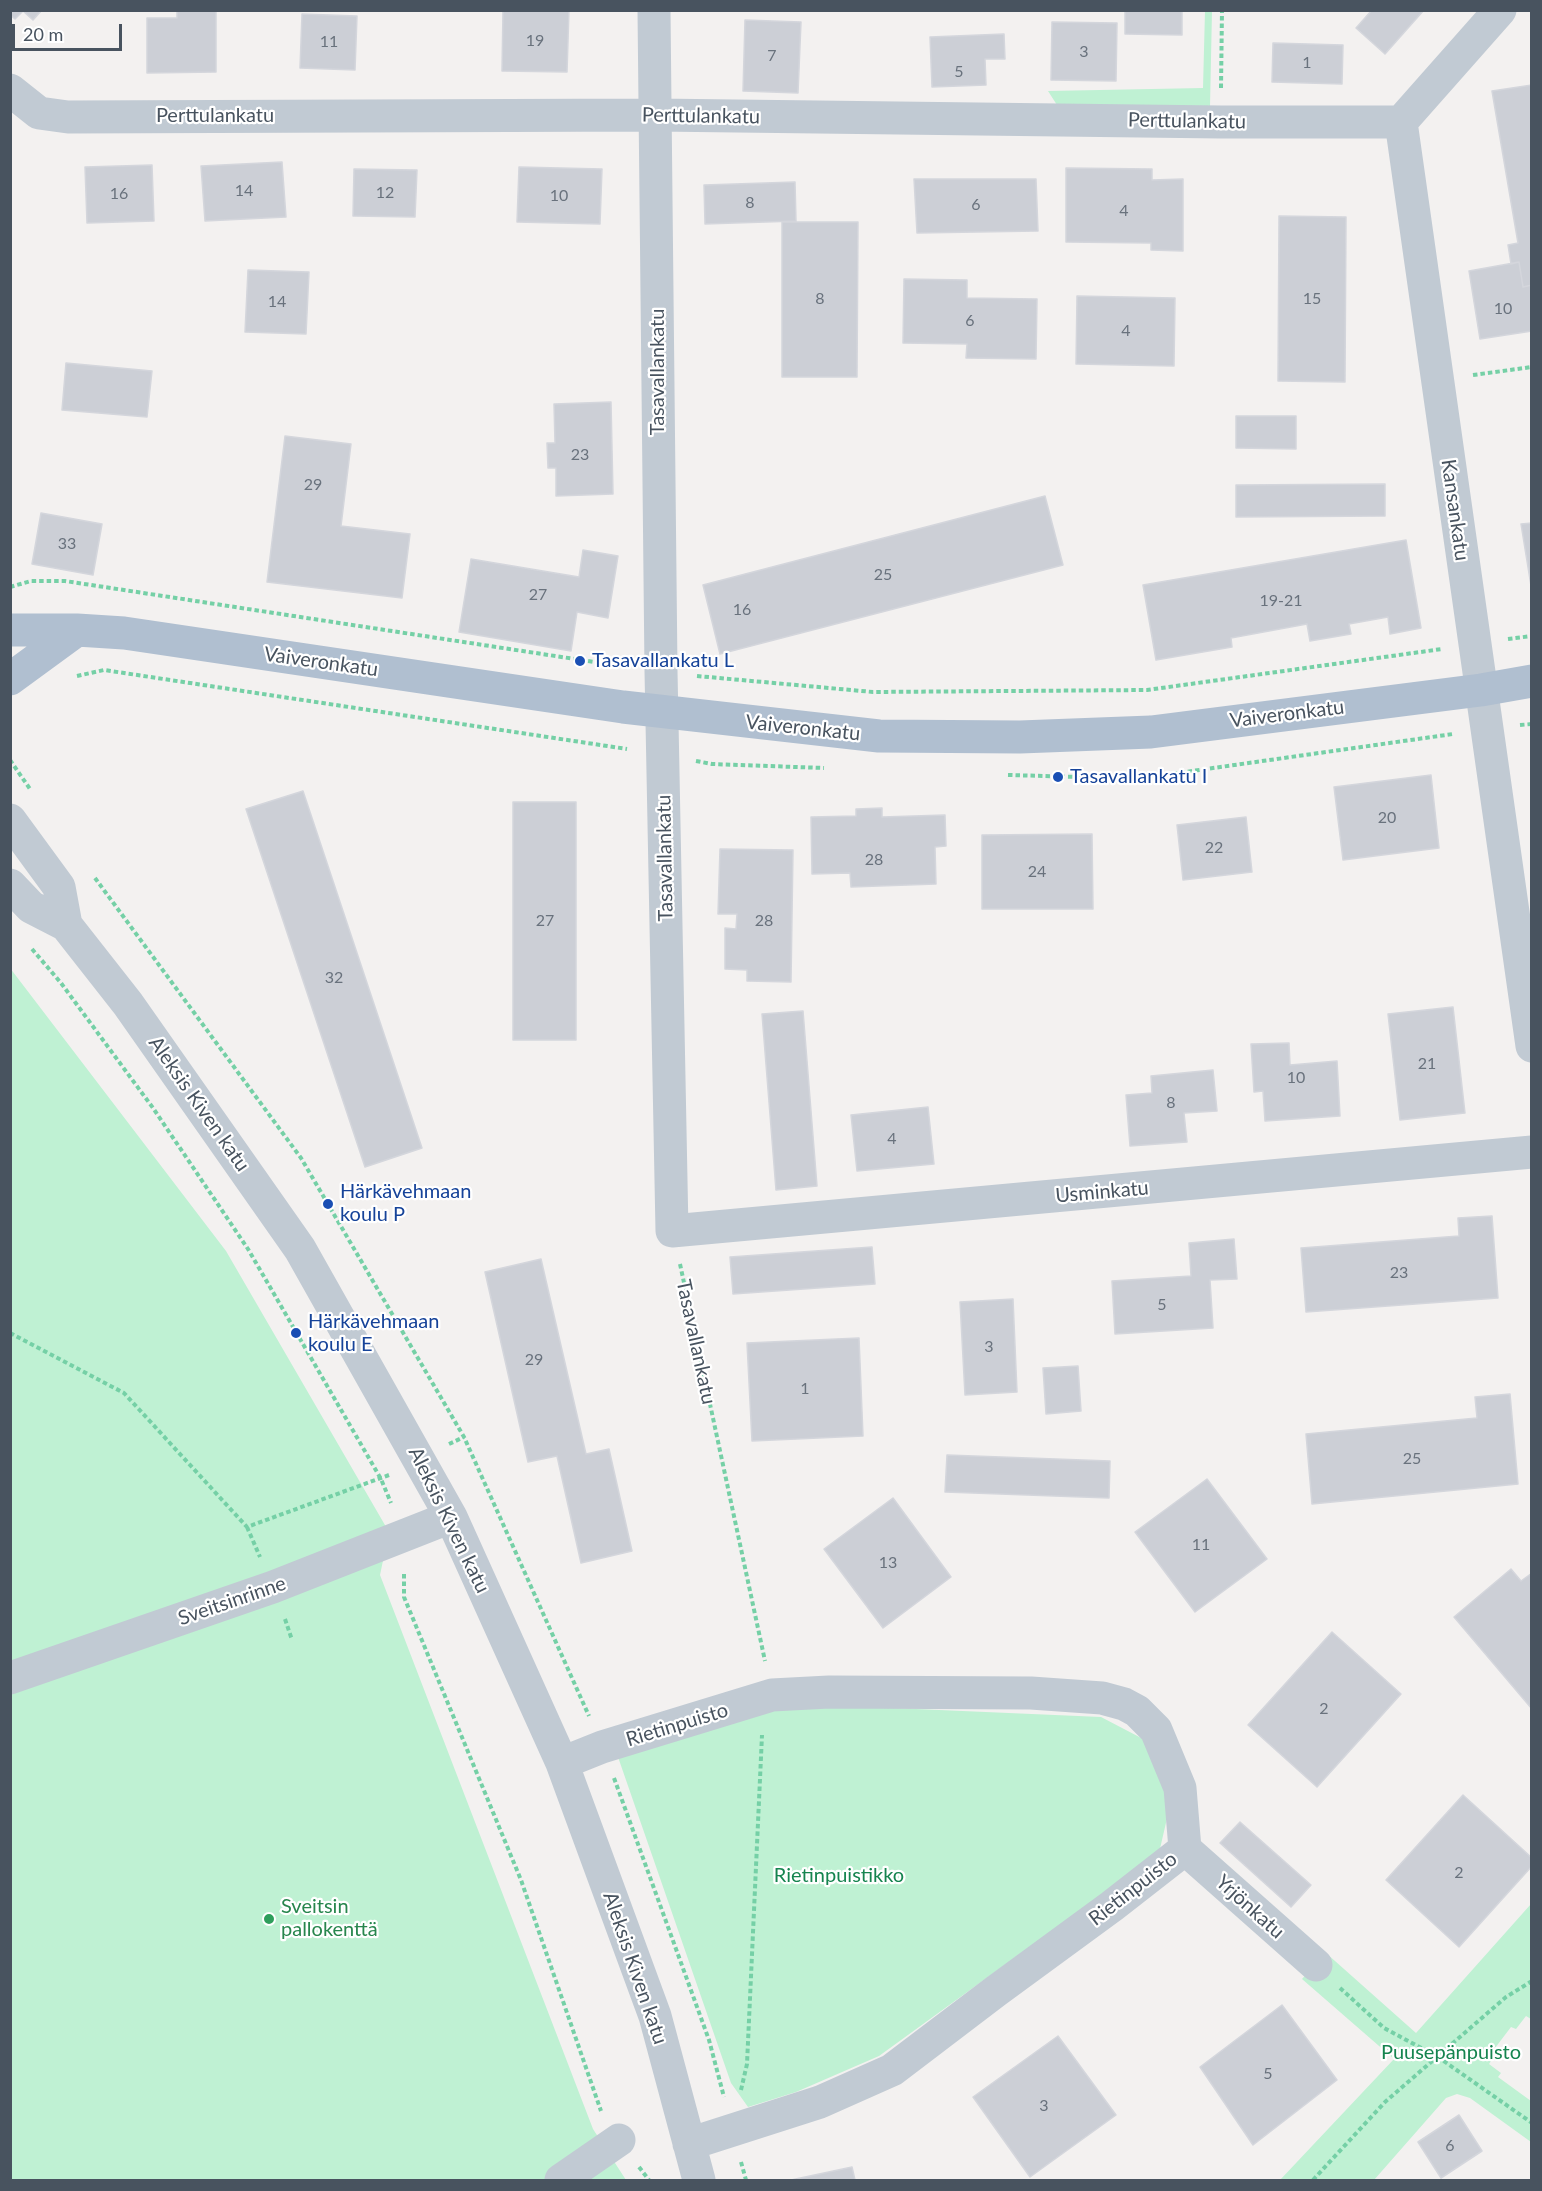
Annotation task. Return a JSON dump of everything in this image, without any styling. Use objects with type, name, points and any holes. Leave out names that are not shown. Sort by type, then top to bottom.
[{"type":"main road","name":"Vaiveronkatu","points":[[10,630],[124,633],[662,711],[879,736],[1020,737],[1151,732],[1480,690],[1532,681]]},
{"type":"main road","points":[[10,679],[77,630]]},
{"type":"street","name":"Tasavallankatu","points":[[654,10],[661,671],[672,1231]]},
{"type":"street","points":[[1401,122],[1500,10]]},
{"type":"street","name":"Perttulankatu","points":[[10,90],[39,113],[68,117],[656,115],[1401,122]]},
{"type":"street","name":"Kansankatu","points":[[1401,122],[1532,1046]]},
{"type":"street","name":"Aleksis Kiven katu","points":[[10,820],[59,887],[66,926]]},
{"type":"street","name":"Aleksis Kiven katu","points":[[10,885],[31,907],[66,926],[128,1004],[300,1249],[451,1517],[562,1763],[655,2016],[699,2181]]},
{"type":"street","name":"Usminkatu","points":[[672,1231],[1532,1152]]},
{"type":"street","name":"Sveitsinrinne","points":[[10,1678],[273,1587],[451,1517]]},
{"type":"street","name":"Rietinpuisto","points":[[562,1763],[602,1747],[772,1695],[829,1692],[1031,1693],[1102,1698],[1124,1704],[1137,1711],[1156,1730],[1180,1788],[1185,1849],[892,2070],[820,2102],[689,2144]]},
{"type":"street","name":"Yrjönkatu","points":[[1185,1849],[1316,1965]]},
{"type":"street","points":[[561,2181],[620,2140]]},
{"type":"path","points":[[1221,122],[1222,10]]},
{"type":"path","points":[[1436,380],[1532,367]]},
{"type":"path","points":[[10,587],[31,581],[65,581],[580,661],[722,679],[873,692],[1147,690],[1532,636]]},
{"type":"path","name":"Tasavallankatu","points":[[672,1231],[772,1695]]},
{"type":"path","points":[[10,1333],[124,1393],[247,1527],[381,1479]]},
{"type":"path","points":[[732,2130],[747,2064],[763,1713],[772,1695]]},
{"type":"path","points":[[1316,1965],[1384,2028],[1438,2057],[1532,2123]]},
{"type":"path","points":[[1313,2181],[1385,2102],[1506,1997],[1532,1981]]},
{"type":"green space","points":[[1205,11],[1212,11],[1210,106],[1057,105],[1048,91],[1203,88]]},
{"type":"green space","points":[[10,968],[226,1251],[389,1532],[380,1575],[593,2129],[626,2180],[11,2180]]},
{"type":"green space","name":"Rietinpuistikko","points":[[824,1705],[1101,1717],[1147,1741],[1164,1781],[1168,1814],[1159,1853],[879,2056],[796,2092],[748,2107],[731,2083],[618,1757],[779,1708]]},
{"type":"green space","name":"Puusepänpuisto","points":[[1531,1904],[1531,2019],[1526,2016],[1516,2029],[1511,2027],[1492,2052],[1495,2055],[1489,2064],[1501,2073],[1498,2077],[1531,2101],[1531,2142],[1470,2098],[1457,2094],[1446,2098],[1374,2180],[1280,2180],[1394,2059],[1302,1979],[1326,1953],[1416,2033]]},
{"type":"building","points":[[10,10],[42,10],[33,20],[23,11],[15,19],[10,15]]},
{"type":"building","points":[[177,10],[216,10],[216,72],[147,73],[147,18],[177,18]]},
{"type":"building","points":[[503,10],[569,10],[567,72],[502,71]]},
{"type":"building","points":[[1125,10],[1182,10],[1182,35],[1125,34]]},
{"type":"building","points":[[1372,10],[1424,10],[1385,54],[1356,28]]},
{"type":"building","points":[[302,14],[357,16],[355,70],[300,68]]},
{"type":"building","points":[[745,20],[801,22],[798,93],[743,91]]},
{"type":"building","points":[[1052,22],[1117,23],[1116,81],[1051,80]]},
{"type":"building","points":[[1004,34],[1005,59],[985,59],[986,85],[932,87],[930,37]]},
{"type":"building","points":[[1273,43],[1343,45],[1342,84],[1272,82]]},
{"type":"building","points":[[1532,85],[1532,285],[1523,287],[1519,262],[1511,264],[1508,245],[1518,243],[1492,91]]},
{"type":"building","points":[[282,162],[286,217],[205,221],[201,166]]},
{"type":"building","points":[[152,165],[154,221],[87,223],[85,167]]},
{"type":"building","points":[[519,167],[602,169],[600,224],[517,222]]},
{"type":"building","points":[[1066,168],[1152,169],[1152,180],[1183,179],[1183,251],[1151,250],[1151,243],[1066,242]]},
{"type":"building","points":[[354,169],[417,170],[415,217],[353,216]]},
{"type":"building","points":[[914,179],[1036,179],[1038,231],[917,233]]},
{"type":"building","points":[[795,182],[796,221],[705,224],[704,185]]},
{"type":"building","points":[[1279,216],[1346,217],[1345,382],[1278,381]]},
{"type":"building","points":[[782,222],[858,222],[857,377],[782,377]]},
{"type":"building","points":[[1519,262],[1523,287],[1532,285],[1532,331],[1480,339],[1469,271]]},
{"type":"building","points":[[248,270],[309,272],[306,334],[245,332]]},
{"type":"building","points":[[904,279],[967,280],[967,298],[1037,299],[1036,359],[966,358],[967,344],[903,343]]},
{"type":"building","points":[[1077,296],[1175,298],[1174,366],[1076,364]]},
{"type":"building","points":[[66,363],[152,371],[147,417],[62,410]]},
{"type":"building","points":[[611,402],[613,494],[556,496],[556,468],[548,468],[547,443],[555,443],[554,404]]},
{"type":"building","points":[[1236,416],[1296,416],[1296,449],[1236,448]]},
{"type":"building","points":[[285,436],[351,444],[341,526],[410,534],[402,598],[267,582]]},
{"type":"building","points":[[1385,484],[1385,516],[1236,517],[1236,485]]},
{"type":"building","points":[[1045,496],[1063,565],[720,654],[703,585]]},
{"type":"building","points":[[41,513],[102,524],[93,575],[32,564]]},
{"type":"building","points":[[1532,523],[1532,592],[1521,524]]},
{"type":"building","points":[[1406,540],[1421,628],[1390,634],[1388,617],[1349,624],[1351,634],[1310,641],[1307,624],[1231,638],[1232,647],[1156,660],[1143,585]]},
{"type":"building","points":[[583,550],[618,556],[608,618],[577,612],[571,651],[459,632],[471,559],[579,577]]},
{"type":"building","points":[[1431,775],[1439,848],[1343,860],[1334,787]]},
{"type":"building","points":[[303,791],[422,1148],[365,1167],[246,809]]},
{"type":"building","points":[[513,802],[576,802],[576,1040],[513,1040]]},
{"type":"building","points":[[882,808],[882,817],[945,815],[946,846],[935,847],[936,884],[851,887],[850,873],[812,874],[811,817],[856,816],[856,809]]},
{"type":"building","points":[[1246,817],[1252,872],[1183,880],[1177,825]]},
{"type":"building","points":[[1092,834],[1093,909],[982,909],[982,835]]},
{"type":"building","points":[[720,849],[793,850],[791,982],[747,981],[747,970],[725,969],[725,928],[736,929],[737,914],[718,914]]},
{"type":"building","points":[[1453,1007],[1465,1113],[1400,1120],[1388,1014]]},
{"type":"building","points":[[803,1011],[817,1186],[776,1190],[762,1014]]},
{"type":"building","points":[[1289,1043],[1290,1065],[1337,1061],[1340,1116],[1265,1121],[1263,1091],[1254,1092],[1251,1044]]},
{"type":"building","points":[[1213,1070],[1217,1111],[1184,1113],[1187,1142],[1130,1146],[1126,1095],[1152,1093],[1151,1076]]},
{"type":"building","points":[[928,1107],[934,1164],[857,1171],[851,1115]]},
{"type":"building","points":[[1492,1216],[1498,1298],[1306,1312],[1301,1248],[1459,1236],[1458,1218]]},
{"type":"building","points":[[1234,1239],[1237,1279],[1210,1280],[1213,1328],[1115,1334],[1112,1281],[1191,1276],[1189,1243]]},
{"type":"building","points":[[872,1247],[875,1284],[733,1294],[730,1257]]},
{"type":"building","points":[[541,1259],[586,1454],[609,1449],[632,1551],[581,1563],[557,1456],[528,1462],[485,1272]]},
{"type":"building","points":[[1013,1299],[1017,1392],[965,1395],[960,1302]]},
{"type":"building","points":[[859,1338],[863,1436],[752,1441],[747,1343]]},
{"type":"building","points":[[1078,1366],[1081,1411],[1046,1414],[1043,1368]]},
{"type":"building","points":[[1510,1394],[1518,1484],[1312,1504],[1306,1434],[1477,1418],[1475,1397]]},
{"type":"building","points":[[947,1455],[1110,1461],[1109,1498],[945,1492]]},
{"type":"building","points":[[1207,1479],[1267,1559],[1195,1612],[1135,1532]]},
{"type":"building","points":[[893,1498],[951,1577],[883,1628],[824,1549]]},
{"type":"building","points":[[1511,1569],[1521,1581],[1532,1573],[1532,1709],[1454,1617]]},
{"type":"building","points":[[1332,1632],[1401,1694],[1317,1787],[1248,1725]]},
{"type":"building","points":[[1463,1795],[1532,1858],[1532,1866],[1459,1947],[1386,1880]]},
{"type":"building","points":[[1240,1822],[1311,1885],[1291,1907],[1220,1843]]},
{"type":"building","points":[[1282,2005],[1337,2080],[1253,2145],[1200,2067]]},
{"type":"building","points":[[1058,2036],[1116,2115],[1030,2177],[973,2097]]},
{"type":"building","points":[[1459,2115],[1482,2151],[1441,2178],[1418,2142]]},
{"type":"building","points":[[852,2167],[855,2180],[791,2180]]},
{"type":"place","name":"Tasavallankatu L","points":[[580,661]]},
{"type":"place","name":"Tasavallankatu I","points":[[1058,777]]},
{"type":"place","name":"Härkävehmaan koulu P","points":[[328,1204]]},
{"type":"place","name":"Härkävehmaan koulu E","points":[[296,1333]]},
{"type":"place","name":"Sveitsin pallokenttä","points":[[269,1919]]}]
